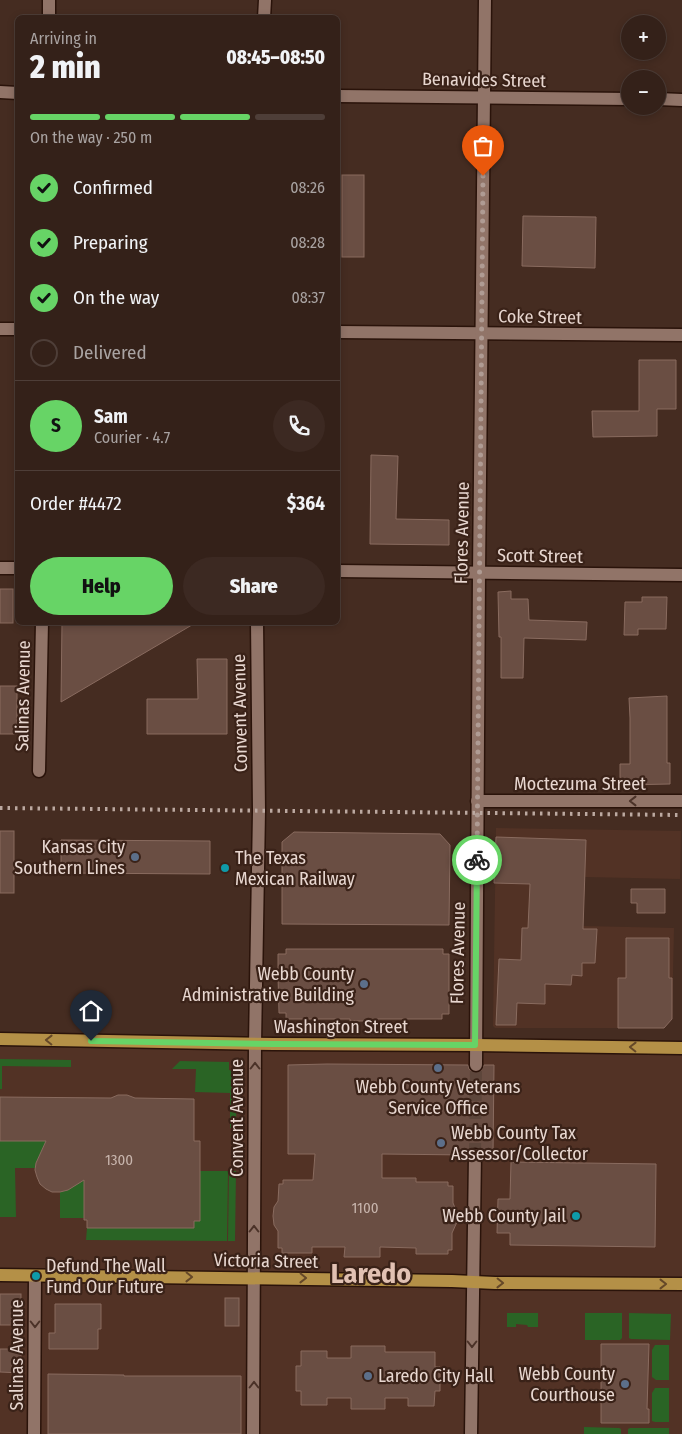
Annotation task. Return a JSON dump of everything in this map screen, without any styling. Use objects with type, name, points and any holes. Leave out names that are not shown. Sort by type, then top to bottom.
[{"type":"main road","name":"Washington Street","points":[[0,1039],[255,1044],[682,1048]]},
{"type":"main road","name":"Victoria Street","points":[[0,1275],[682,1284]]},
{"type":"street","points":[[49,0],[49,15]]},
{"type":"street","points":[[264,15],[265,0]]},
{"type":"street","name":"Flores Avenue","points":[[476,1065],[485,0]]},
{"type":"street","points":[[0,92],[15,92]]},
{"type":"street","name":"Benavides Street","points":[[340,96],[621,99]]},
{"type":"street","points":[[666,99],[682,100]]},
{"type":"street","points":[[0,329],[15,329]]},
{"type":"street","name":"Coke Street","points":[[340,332],[682,335]]},
{"type":"street","points":[[0,568],[15,568]]},
{"type":"street","name":"Scott Street","points":[[340,571],[682,574]]},
{"type":"street","name":"Salinas Avenue","points":[[39,770],[42,625]]},
{"type":"street","name":"Convent Avenue","points":[[253,1434],[255,1044],[259,811],[256,625]]},
{"type":"street","name":"Moctezuma Street","points":[[477,801],[682,801]]},
{"type":"street","points":[[471,1434],[475,1155]]},
{"type":"street","name":"Salinas Avenue","points":[[34,1434],[35,1276]]},
{"type":"shaded area","points":[[496,828],[681,831],[680,879],[585,877],[583,926],[674,928],[672,1019],[664,1028],[495,1028],[493,1026]]},
{"type":"shaded area","points":[[0,1039],[682,1048],[682,1434],[0,1434]]},
{"type":"green space","points":[[0,1059],[71,1060],[71,1067],[2,1066],[2,1089],[0,1089]]},
{"type":"green space","points":[[180,1061],[229,1062],[229,1070],[237,1071],[236,1128],[230,1128],[230,1093],[195,1092],[196,1069],[172,1069]]},
{"type":"green space","points":[[0,1141],[58,1141],[35,1168],[15,1168],[16,1217],[0,1217]]},
{"type":"green space","points":[[200,1171],[228,1171],[227,1241],[86,1240],[87,1228],[193,1228],[194,1221],[200,1221]]},
{"type":"green space","points":[[229,1171],[236,1171],[235,1241],[228,1241]]},
{"type":"green space","points":[[84,1172],[84,1218],[60,1218],[60,1192],[74,1185]]},
{"type":"green space","points":[[507,1313],[538,1313],[538,1327],[516,1324],[516,1327],[507,1327]]},
{"type":"green space","points":[[585,1313],[622,1313],[622,1338],[620,1340],[585,1340]]},
{"type":"green space","points":[[629,1313],[671,1314],[670,1340],[629,1338]]},
{"type":"green space","points":[[655,1345],[669,1345],[669,1380],[656,1380],[652,1377],[652,1350]]},
{"type":"green space","points":[[655,1388],[669,1388],[669,1422],[652,1421],[652,1393]]},
{"type":"green space","points":[[584,1427],[619,1428],[621,1429],[621,1434],[584,1434]]},
{"type":"green space","points":[[669,1428],[669,1434],[628,1434],[628,1429]]},
{"type":"building","points":[[342,175],[364,175],[364,257],[342,257]]},
{"type":"building","points":[[523,216],[596,217],[595,268],[522,266]]},
{"type":"building","points":[[639,360],[676,360],[676,409],[657,409],[657,436],[593,437],[592,411],[639,411]]},
{"type":"building","points":[[371,455],[398,456],[396,519],[449,520],[449,545],[370,544]]},
{"type":"building","points":[[0,589],[13,589],[13,623],[0,623]]},
{"type":"building","points":[[511,591],[511,599],[528,599],[529,620],[587,622],[586,640],[524,638],[523,678],[501,678],[498,592]]},
{"type":"building","points":[[642,597],[667,597],[666,629],[638,629],[638,635],[624,635],[625,602],[642,602]]},
{"type":"building","points":[[62,625],[192,625],[61,702]]},
{"type":"building","points":[[197,659],[227,659],[227,734],[147,734],[147,699],[198,699]]},
{"type":"building","points":[[0,686],[17,686],[17,734],[0,734]]},
{"type":"building","points":[[667,696],[667,763],[670,763],[670,784],[620,785],[620,764],[630,764],[629,698]]},
{"type":"building","points":[[0,831],[14,831],[14,893],[0,893]]},
{"type":"building","points":[[294,832],[440,834],[450,845],[449,925],[282,924],[282,842]]},
{"type":"building","points":[[496,837],[586,840],[583,929],[597,929],[595,963],[582,963],[582,976],[572,975],[571,985],[545,984],[545,1004],[517,1003],[516,1025],[496,1025],[499,959],[521,960],[522,928],[528,928],[530,884],[494,883]]},
{"type":"building","name":"Kansas City Southern Lines","points":[[61,840],[210,841],[210,874],[61,873]]},
{"type":"building","points":[[631,889],[665,889],[665,913],[637,913],[637,903],[631,903]]},
{"type":"building","points":[[626,938],[669,938],[669,978],[672,978],[672,1019],[664,1028],[618,1028],[618,978],[626,978]]},
{"type":"building","name":"Webb County Administrative Building","points":[[286,949],[443,949],[443,954],[449,954],[449,1014],[442,1014],[442,1019],[350,1021],[350,1019],[286,1019],[286,1013],[279,1013],[278,954],[286,954]]},
{"type":"building","points":[[288,1065],[468,1065],[469,1069],[475,1073],[480,1072],[484,1065],[494,1065],[493,1155],[483,1155],[480,1148],[475,1147],[468,1150],[467,1155],[382,1154],[382,1178],[416,1178],[416,1182],[448,1182],[448,1186],[453,1186],[453,1203],[457,1222],[452,1233],[452,1250],[448,1250],[448,1254],[416,1254],[416,1248],[380,1247],[380,1257],[344,1257],[345,1247],[312,1247],[312,1253],[282,1253],[282,1248],[278,1248],[278,1231],[274,1225],[273,1216],[274,1207],[278,1201],[279,1184],[283,1184],[283,1180],[313,1180],[315,1154],[288,1154]]},
{"type":"building","points":[[118,1095],[127,1095],[135,1098],[194,1099],[194,1141],[200,1141],[200,1221],[194,1221],[194,1228],[87,1228],[87,1220],[84,1220],[84,1180],[68,1190],[60,1192],[52,1192],[40,1184],[35,1170],[36,1163],[46,1141],[0,1141],[0,1097],[111,1098]]},
{"type":"building","name":"Webb County Jail","points":[[511,1162],[656,1164],[655,1247],[510,1245],[510,1233],[497,1233],[498,1199],[510,1199]]},
{"type":"building","points":[[0,1294],[21,1294],[21,1325],[0,1325]]},
{"type":"building","points":[[225,1298],[239,1298],[239,1326],[225,1326]]},
{"type":"building","points":[[55,1304],[101,1304],[101,1329],[98,1329],[98,1349],[49,1349],[49,1333],[55,1333]]},
{"type":"building","name":"Webb County Courthouse","points":[[601,1344],[649,1344],[647,1409],[649,1409],[649,1423],[601,1423]]},
{"type":"building","name":"Laredo City Hall","points":[[351,1346],[385,1346],[385,1352],[435,1352],[435,1367],[440,1367],[440,1391],[435,1391],[434,1406],[408,1406],[408,1398],[385,1398],[385,1409],[351,1409],[351,1398],[327,1398],[327,1405],[301,1405],[301,1391],[296,1391],[296,1366],[301,1366],[301,1351],[327,1351],[327,1358],[351,1358]]},
{"type":"building","points":[[0,1349],[21,1349],[21,1373],[0,1372]]},
{"type":"building","points":[[48,1374],[241,1376],[241,1434],[48,1434]]},
{"type":"tunnel","points":[[475,1155],[476,1065]]},
{"type":"railway","points":[[0,808],[682,815]]},
{"type":"way so far","points":[[477,860],[483,176]]},
{"type":"place","name":"Kansas City Southern Lines","points":[[135,857]]},
{"type":"place","name":"The Texas Mexican Railway","points":[[225,868]]},
{"type":"place","name":"Webb County Administrative Building","points":[[364,984]]},
{"type":"place","name":"Webb County Veterans Service Office","points":[[438,1068]]},
{"type":"place","name":"Webb County Tax Assessor/Collector","points":[[441,1143]]},
{"type":"place","name":"Webb County Jail","points":[[576,1216]]},
{"type":"place","name":"Defund The Wall Fund Our Future","points":[[36,1276]]},
{"type":"place","name":"Laredo City Hall","points":[[368,1376]]},
{"type":"place","name":"Webb County Courthouse","points":[[625,1384]]},
{"type":"district","name":"Laredo","points":[[371,1273]]},
{"type":"route","points":[[91,1041],[475,1045],[477,860]]}]
